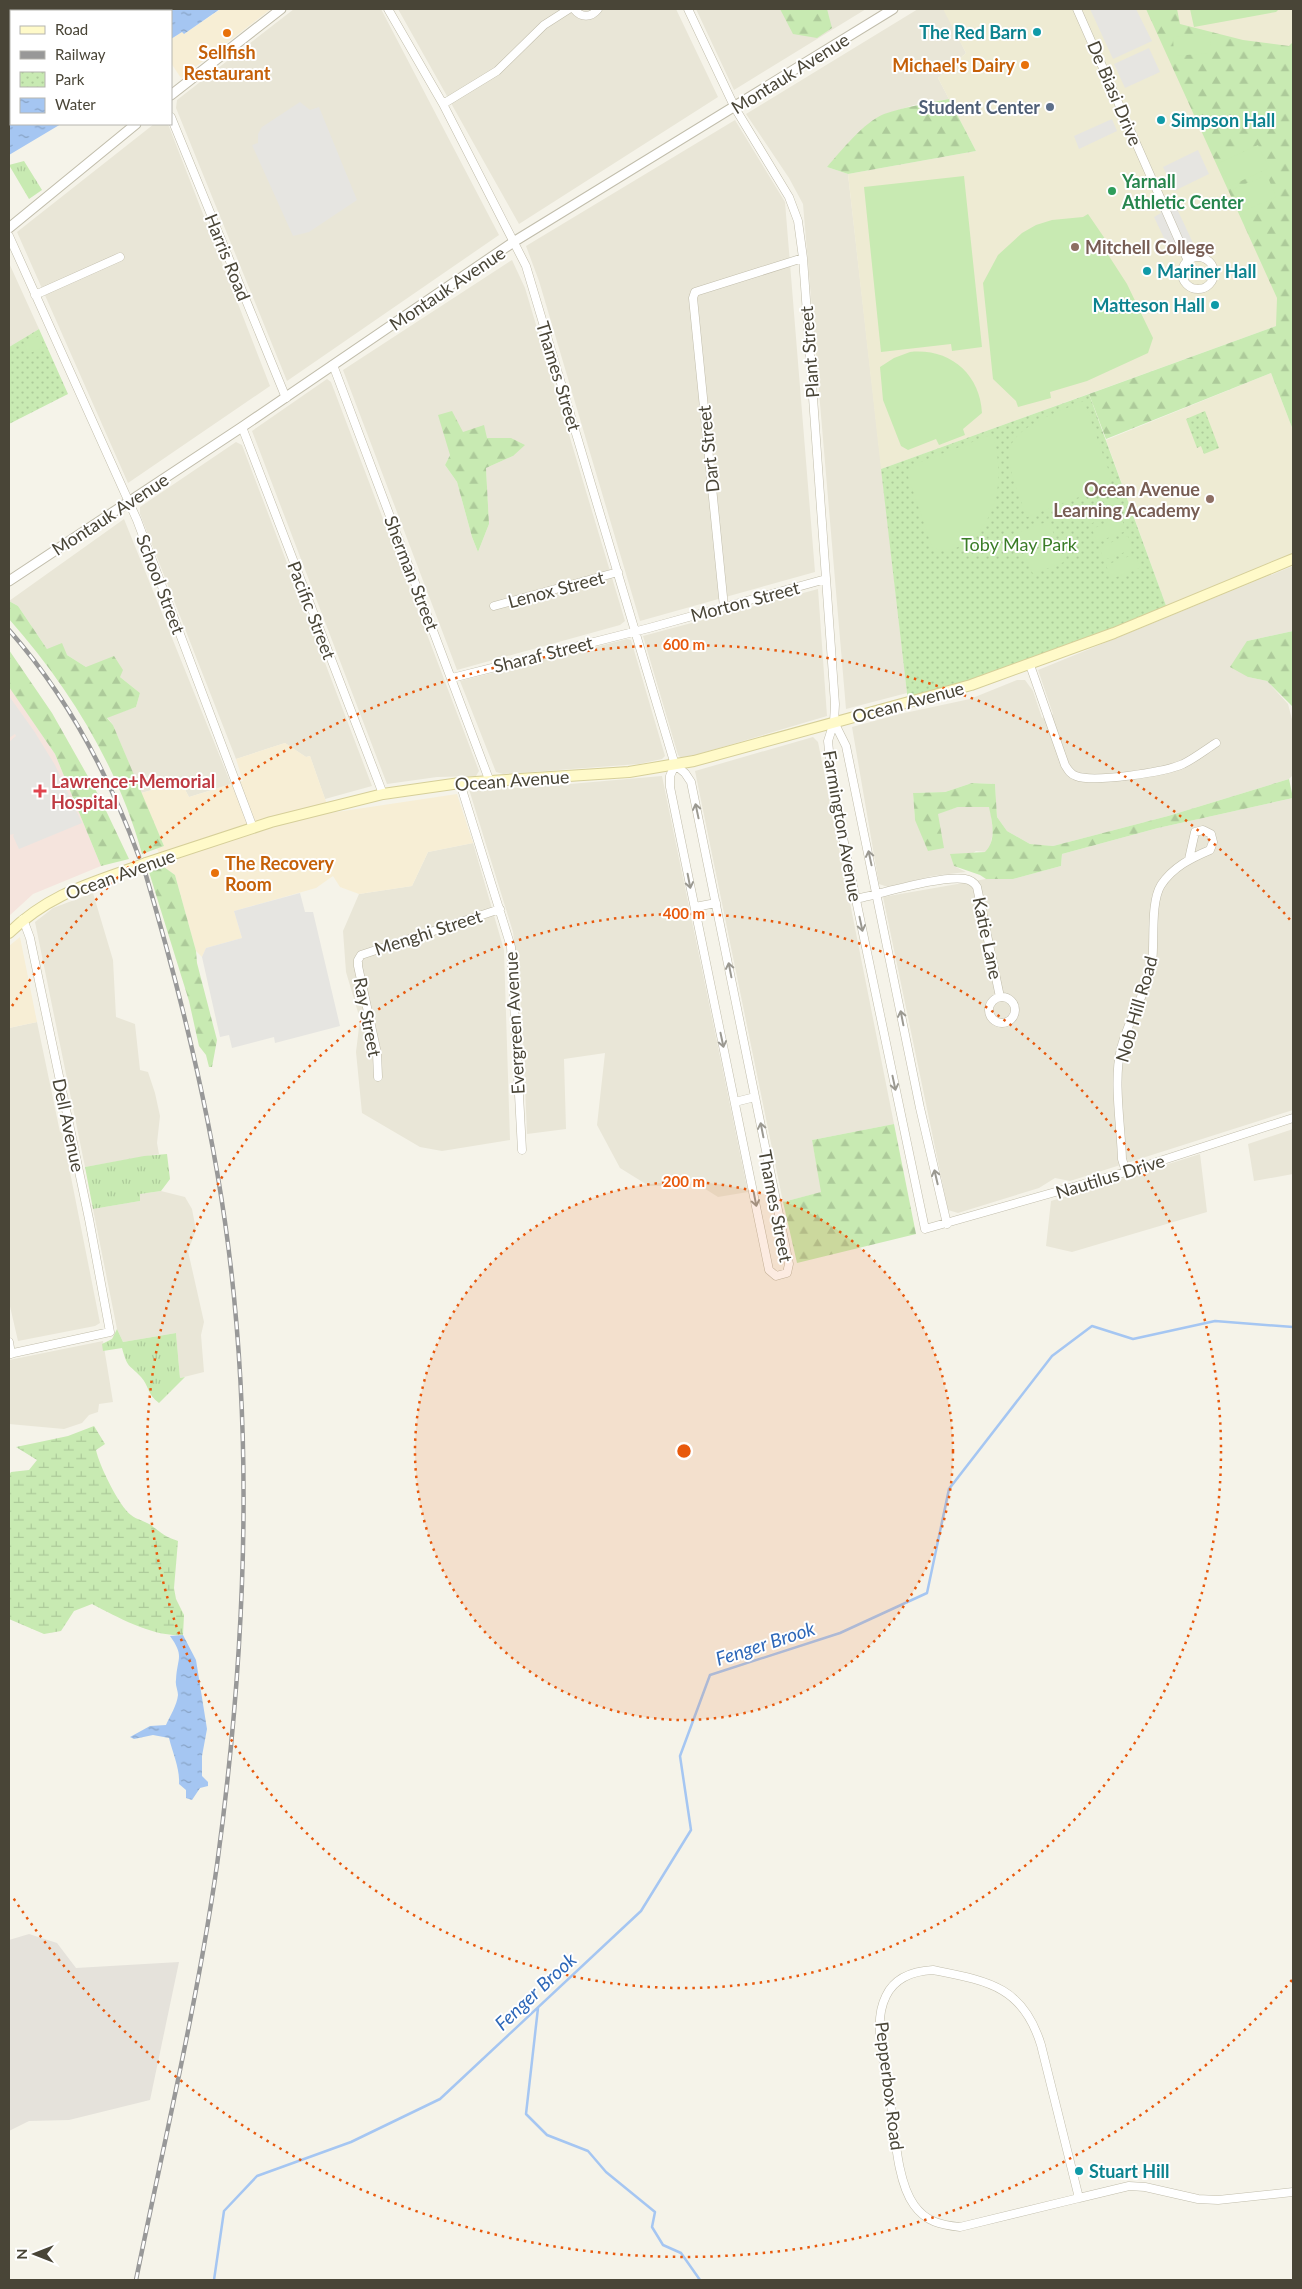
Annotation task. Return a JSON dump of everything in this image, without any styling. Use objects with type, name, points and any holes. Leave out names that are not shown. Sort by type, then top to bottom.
[{"type":"main road","name":"Ocean Avenue","points":[[9,933],[23,919],[44,904],[62,895],[146,863],[253,828],[383,794],[460,783],[629,772],[675,766],[956,690],[1030,665],[1114,633],[1293,560]]},
{"type":"street","points":[[172,94],[281,9]]},
{"type":"street","name":"Thames Street","points":[[388,9],[443,104],[515,241],[526,266],[675,766],[685,773],[691,782],[789,1264],[787,1273],[776,1276],[769,1270],[670,787],[670,776],[675,766]]},
{"type":"street","points":[[443,104],[498,71],[544,25],[569,9]]},
{"type":"street","points":[[574,9],[578,14],[586,16],[595,13],[598,9]]},
{"type":"street","name":"Plant Street","points":[[688,9],[735,108],[789,196],[798,221],[803,258],[835,704],[834,722]]},
{"type":"street","name":"Montauk Avenue","points":[[9,581],[286,398],[515,241],[894,9]]},
{"type":"street","name":"De Biasi Drive","points":[[1077,9],[1188,260]]},
{"type":"street","name":"Harris Road","points":[[172,119],[286,398]]},
{"type":"street","points":[[9,228],[135,125]]},
{"type":"street","name":"School Street","points":[[9,236],[128,502],[253,828]]},
{"type":"street","points":[[35,295],[120,256]]},
{"type":"street","points":[[1198,257],[1208,261],[1212,266],[1213,276],[1208,285],[1203,288],[1193,288],[1185,283],[1182,273],[1188,260],[1198,257]]},
{"type":"street","name":"Dart Street","points":[[724,607],[692,298],[695,292],[803,258]]},
{"type":"street","name":"Sherman Street","points":[[333,365],[490,782]]},
{"type":"street","name":"Pacific Street","points":[[242,427],[383,794]]},
{"type":"street","name":"Lenox Street","points":[[494,606],[618,572]]},
{"type":"street","name":"Morton Street","points":[[635,630],[826,579]]},
{"type":"street","name":"Sharaf Street","points":[[452,678],[635,630]]},
{"type":"street","points":[[1030,665],[1065,765],[1074,775],[1084,778],[1156,771],[1182,764],[1216,743]]},
{"type":"street","name":"Farmington Avenue","points":[[834,722],[846,746],[878,894],[920,1108],[947,1224]]},
{"type":"street","name":"Farmington Avenue","points":[[834,722],[828,741],[830,764],[855,899],[925,1229]]},
{"type":"street","name":"Evergreen Avenue","points":[[460,783],[511,947],[522,1150]]},
{"type":"street","name":"Nob Hill Road","points":[[1126,1172],[1122,1158],[1118,1067],[1121,1048],[1150,972],[1160,886],[1170,873],[1189,860]]},
{"type":"street","name":"Katie Lane","points":[[855,899],[950,879],[972,881],[977,887],[1000,997]]},
{"type":"street","points":[[695,907],[716,903]]},
{"type":"street","name":"Menghi Street","points":[[359,958],[369,951],[500,909]]},
{"type":"street","name":"Dell Avenue","points":[[10,1354],[110,1332],[89,1219],[34,958],[23,919]]},
{"type":"street","name":"Ray Street","points":[[359,958],[358,966],[377,1054],[378,1077]]},
{"type":"street","points":[[736,1102],[756,1097]]},
{"type":"street","name":"Nautilus Drive","points":[[925,1229],[1126,1172],[1293,1118]]},
{"type":"street","points":[[9,1342],[10,1354]]},
{"type":"street","name":"Pepperbox Road","points":[[1079,2198],[1035,2024],[1024,2007],[1007,1992],[986,1982],[933,1970],[917,1971],[904,1977],[893,1986],[886,1995],[880,2011],[880,2034],[900,2166],[906,2193],[914,2206],[926,2219],[943,2226],[960,2227],[1129,2186],[1198,2199],[1218,2200],[1293,2192]]},
{"type":"shaded area","points":[[221,9],[271,9],[181,78],[172,64],[172,38],[182,32],[184,34]]},
{"type":"shaded area","points":[[294,9],[381,9],[499,235],[287,381],[176,108],[177,100]]},
{"type":"shaded area","points":[[398,9],[676,9],[718,97],[519,224]]},
{"type":"shaded area","points":[[696,9],[866,9],[734,90]]},
{"type":"shaded area","points":[[918,9],[944,9],[966,53],[938,78],[949,99],[914,105],[883,115],[827,167],[848,174],[907,693],[846,709],[803,204],[789,178],[746,114]]},
{"type":"shaded area","name":"Mitchell College","points":[[943,9],[1293,9],[1293,320],[881,469],[848,174],[976,151],[938,78],[966,53]]},
{"type":"shaded area","points":[[1090,9],[1136,9],[1152,41],[1113,59]]},
{"type":"shaded area","points":[[1149,48],[1160,72],[1125,88],[1114,64]]},
{"type":"shaded area","points":[[300,102],[310,110],[319,107],[357,200],[309,232],[293,236],[252,145],[258,143],[258,134],[262,127]]},
{"type":"shaded area","points":[[1112,119],[1117,131],[1079,149],[1074,136]]},
{"type":"shaded area","points":[[735,120],[785,202],[815,572],[640,621],[539,281],[526,246]]},
{"type":"shaded area","points":[[153,125],[168,125],[270,386],[128,483],[17,232]]},
{"type":"shaded area","points":[[1198,150],[1209,174],[1174,191],[1163,167]]},
{"type":"shaded area","points":[[1171,196],[1194,245],[1172,255],[1154,217],[1161,213],[1156,203]]},
{"type":"shaded area","points":[[512,260],[525,288],[625,621],[620,625],[457,670],[343,370]],"holes":[[[487,438],[511,438],[513,456],[486,468],[489,524],[478,552],[457,482],[445,465],[450,455]]]},
{"type":"shaded area","points":[[9,263],[39,329],[9,347]]},
{"type":"shaded area","name":"Ocean Avenue Learning Academy","points":[[1271,373],[1293,430],[1293,559],[1168,611],[1106,440]]},
{"type":"shaded area","points":[[327,379],[331,382],[479,771],[476,776],[437,777],[387,784],[252,431]]},
{"type":"shaded area","points":[[236,442],[242,445],[372,786],[325,799],[310,756],[306,757],[285,743],[236,759],[140,514],[140,507]]},
{"type":"shaded area","points":[[124,519],[231,784],[189,797],[181,782],[141,793],[113,725],[107,717],[136,707],[140,693],[120,677],[86,667],[67,655],[47,649],[18,606],[9,601]]},
{"type":"shaded area","points":[[1293,566],[1293,631],[1247,641],[1248,677],[1267,681],[1288,704],[1293,723],[1293,775],[1289,779],[1168,816],[1053,846],[1030,844],[1007,831],[997,817],[995,784],[972,783],[945,792],[913,793],[915,820],[958,807],[990,807],[993,832],[990,847],[986,852],[976,851],[954,866],[966,872],[932,876],[888,887],[879,884],[852,727],[900,714],[970,699],[1017,680],[1025,680],[1033,691],[1042,718],[1053,714],[1038,670]]},
{"type":"shaded area","points":[[818,589],[827,716],[682,759],[678,755],[643,636]]},
{"type":"shaded area","points":[[627,639],[631,640],[665,756],[662,759],[639,764],[503,774],[496,772],[460,681]]},
{"type":"shaded area","name":"Lawrence+Memorial Hospital","points":[[9,686],[55,754],[101,866],[33,894],[9,916]]},
{"type":"shaded area","points":[[9,696],[55,765],[82,823],[19,849],[13,836],[14,834],[9,835],[9,742],[16,736],[15,734],[9,738]]},
{"type":"shaded area","points":[[813,737],[818,742],[894,1124],[812,1140],[822,1192],[783,1202],[695,771]]},
{"type":"shaded area","points":[[285,743],[306,757],[310,756],[330,813],[457,794],[473,843],[428,852],[412,886],[359,894],[340,887],[333,876],[316,888],[234,911],[242,938],[206,948],[202,957],[196,951],[175,875],[164,867],[157,848],[164,846],[141,793],[181,782],[189,797],[243,781],[236,759]]},
{"type":"shaded area","points":[[662,776],[748,1192],[718,1197],[699,1185],[649,1186],[620,1168],[597,1125],[605,1053],[564,1059],[566,1129],[527,1134],[522,1016],[513,932],[468,786],[524,788]]},
{"type":"shaded area","points":[[1293,798],[1293,1110],[1070,1181],[1055,1178],[1039,1188],[958,1213],[948,1210],[883,897],[986,879],[1013,879],[1061,866],[1062,854],[1158,828]]},
{"type":"shaded area","points":[[473,843],[504,950],[510,1140],[442,1151],[420,1147],[362,1113],[356,1052],[360,1019],[346,972],[343,931],[359,894],[412,886],[428,852]]},
{"type":"shaded area","points":[[93,893],[113,960],[116,1017],[135,1024],[140,1070],[148,1072],[155,1093],[160,1116],[157,1143],[159,1154],[85,1167],[35,922],[53,908]]},
{"type":"shaded area","points":[[300,893],[305,912],[313,912],[340,1026],[275,1043],[274,1037],[232,1048],[229,1035],[220,1037],[202,957],[206,948],[242,938],[234,911]]},
{"type":"shaded area","points":[[20,937],[37,1022],[9,1028],[9,946]]},
{"type":"shaded area","points":[[37,1022],[60,1132],[62,1132],[100,1323],[95,1326],[18,1341],[9,1302],[9,1028]]},
{"type":"shaded area","points":[[1293,1129],[1293,1174],[1254,1181],[1248,1144]]},
{"type":"shaded area","points":[[1200,1154],[1207,1212],[1072,1252],[1046,1246],[1051,1201]]},
{"type":"shaded area","points":[[161,1191],[185,1197],[192,1209],[196,1230],[188,1251],[204,1322],[201,1335],[204,1372],[180,1378],[176,1333],[123,1342],[117,1329],[93,1209],[140,1201],[140,1194]]},
{"type":"shaded area","points":[[103,1341],[113,1402],[99,1404],[98,1412],[89,1415],[82,1423],[64,1429],[9,1424],[9,1360]]},
{"type":"shaded area","points":[[29,1934],[57,1943],[76,1968],[179,1962],[150,2100],[69,2120],[29,2121],[9,2131],[9,1940]]},
{"type":"green space","points":[[780,9],[827,9],[832,28],[817,38],[793,34]]},
{"type":"green space","points":[[1146,9],[1177,9],[1180,24],[1243,40],[1289,46],[1293,42],[1293,430],[1271,373],[1106,439],[1089,394],[1276,326],[1277,298]]},
{"type":"green space","points":[[1190,9],[1279,9],[1276,12],[1194,27]]},
{"type":"green space","points":[[1210,34],[1211,53],[1174,56],[1173,37]]},
{"type":"green space","points":[[949,99],[976,151],[848,174],[827,167],[853,138],[876,118],[900,109]]},
{"type":"green space","points":[[1258,145],[1269,168],[1230,186],[1219,163]]},
{"type":"green space","points":[[24,161],[42,190],[29,199],[9,165]]},
{"type":"green space","points":[[1267,175],[1276,197],[1243,211],[1233,189]]},
{"type":"green space","points":[[964,176],[982,347],[952,351],[951,344],[881,352],[864,187]]},
{"type":"green space","points":[[1088,214],[1112,249],[1107,253],[1127,284],[1153,338],[1148,353],[1087,381],[1050,392],[1051,398],[1018,407],[1016,401],[993,379],[983,283],[998,255],[1022,233],[1036,225],[1052,220],[1083,217]]},
{"type":"green space","points":[[39,329],[68,394],[9,424],[9,347]]},
{"type":"green space","points":[[39,336],[44,347],[28,354],[24,343]]},
{"type":"green space","points":[[910,352],[937,354],[960,366],[969,375],[980,399],[982,413],[963,429],[965,435],[939,445],[936,439],[908,450],[901,446],[883,400],[880,367],[894,358]]},
{"type":"green space","name":"Toby May Park","points":[[1089,394],[1168,611],[908,702],[881,469]]},
{"type":"green space","points":[[1084,401],[1111,477],[1107,484],[1100,489],[1027,517],[1010,466],[1010,449],[1014,441],[1030,426],[1041,419]]},
{"type":"green space","points":[[452,411],[463,432],[484,425],[487,438],[511,438],[525,445],[513,456],[486,468],[489,524],[478,552],[457,482],[445,465],[450,455],[438,415]]},
{"type":"green space","points":[[1205,411],[1219,448],[1204,454],[1201,446],[1197,448],[1186,419]]},
{"type":"green space","points":[[993,434],[998,463],[997,493],[987,520],[979,531],[958,547],[946,550],[932,547],[907,473],[910,466]]},
{"type":"green space","points":[[1114,499],[1119,512],[1090,524],[1085,510]]},
{"type":"green space","points":[[1121,517],[1126,531],[1097,542],[1092,529]]},
{"type":"green space","points":[[1049,521],[1056,540],[1024,552],[1017,533]]},
{"type":"green space","points":[[1128,536],[1133,549],[1104,560],[1099,547]]},
{"type":"green space","points":[[1057,544],[1064,562],[1033,574],[1025,556]]},
{"type":"green space","points":[[1135,554],[1140,568],[1111,579],[1106,565]]},
{"type":"green space","points":[[9,601],[18,606],[47,649],[62,643],[67,655],[86,667],[114,656],[123,670],[120,677],[140,693],[136,707],[107,718],[113,725],[164,846],[142,854],[120,790],[105,759],[89,729],[52,672],[9,619]]},
{"type":"green space","points":[[1293,631],[1293,707],[1267,681],[1248,677],[1230,667],[1247,641]]},
{"type":"green space","points":[[9,650],[52,713],[99,796],[129,859],[101,866],[55,754],[9,687]]},
{"type":"green space","points":[[1289,779],[1293,798],[1158,828],[1062,854],[1061,866],[1013,879],[986,879],[954,866],[950,854],[985,852],[989,847],[992,836],[989,807],[958,807],[938,814],[944,848],[928,851],[915,820],[913,793],[945,792],[972,783],[995,784],[997,817],[1007,831],[1030,844],[1053,846],[1168,816]]},
{"type":"green space","points":[[164,867],[175,875],[196,951],[197,963],[217,1040],[212,1067],[209,1067],[206,1055],[199,1046],[189,1001],[149,872]]},
{"type":"green space","points":[[894,1124],[916,1234],[797,1263],[783,1202],[821,1192],[812,1140]]},
{"type":"green space","points":[[167,1154],[170,1179],[161,1191],[140,1194],[140,1201],[93,1209],[85,1167],[144,1156]]},
{"type":"green space","points":[[117,1329],[123,1342],[176,1333],[180,1378],[185,1377],[159,1403],[152,1396],[141,1377],[127,1363],[122,1348],[103,1351],[102,1344],[112,1339]]},
{"type":"green space","points":[[94,1426],[105,1444],[96,1450],[98,1457],[110,1485],[126,1510],[133,1517],[150,1524],[178,1541],[174,1588],[176,1599],[184,1615],[183,1635],[172,1635],[148,1630],[92,1604],[74,1611],[61,1631],[44,1634],[9,1619],[9,1475],[11,1472],[29,1470],[37,1460],[16,1447],[68,1436]]},
{"type":"water","points":[[9,9],[220,9],[184,34],[182,32],[172,38],[172,10],[10,10],[10,125],[59,125],[9,155]]},
{"type":"water","points":[[183,1635],[196,1660],[207,1729],[202,1756],[202,1776],[208,1782],[208,1786],[200,1788],[192,1800],[186,1798],[186,1790],[179,1784],[177,1767],[169,1738],[153,1735],[134,1739],[130,1737],[150,1726],[166,1725],[175,1707],[178,1695],[176,1682],[179,1653],[170,1636]]},
{"type":"waterway","name":"Fenger Brook","points":[[214,2280],[224,2211],[257,2176],[351,2142],[440,2099],[641,1911],[691,1830],[680,1756],[710,1675],[840,1633],[927,1593],[949,1489],[1052,1356],[1092,1326],[1133,1339],[1215,1321],[1293,1327]]},
{"type":"waterway","points":[[538,2008],[526,2114],[547,2135],[588,2151],[606,2172],[655,2212],[652,2227],[663,2245],[681,2253],[700,2280]]},
{"type":"railway","points":[[9,630],[50,682],[85,737],[114,796],[139,857]]},
{"type":"railway","points":[[136,2280],[190,2021],[217,1865],[235,1705],[243,1543],[243,1462],[240,1382],[225,1222],[201,1089],[169,958],[145,872]]},
{"type":"place","name":"The Red Barn","points":[[1037,32]]},
{"type":"place","name":"Sellfish Restaurant","points":[[227,33]]},
{"type":"place","name":"Michael's Dairy","points":[[1025,65]]},
{"type":"place","name":"Student Center","points":[[1050,107]]},
{"type":"place","name":"Simpson Hall","points":[[1161,120]]},
{"type":"place","name":"Yarnall Athletic Center","points":[[1112,191]]},
{"type":"place","name":"Mitchell College","points":[[1075,247]]},
{"type":"place","name":"Mariner Hall","points":[[1147,271]]},
{"type":"place","name":"Matteson Hall","points":[[1215,305]]},
{"type":"place","name":"Ocean Avenue Learning Academy","points":[[1210,499]]},
{"type":"place","name":"Lawrence+Memorial Hospital","points":[[40,791]]},
{"type":"place","name":"The Recovery Room","points":[[215,873]]},
{"type":"place","name":"Stuart Hill","points":[[1079,2171]]}]
